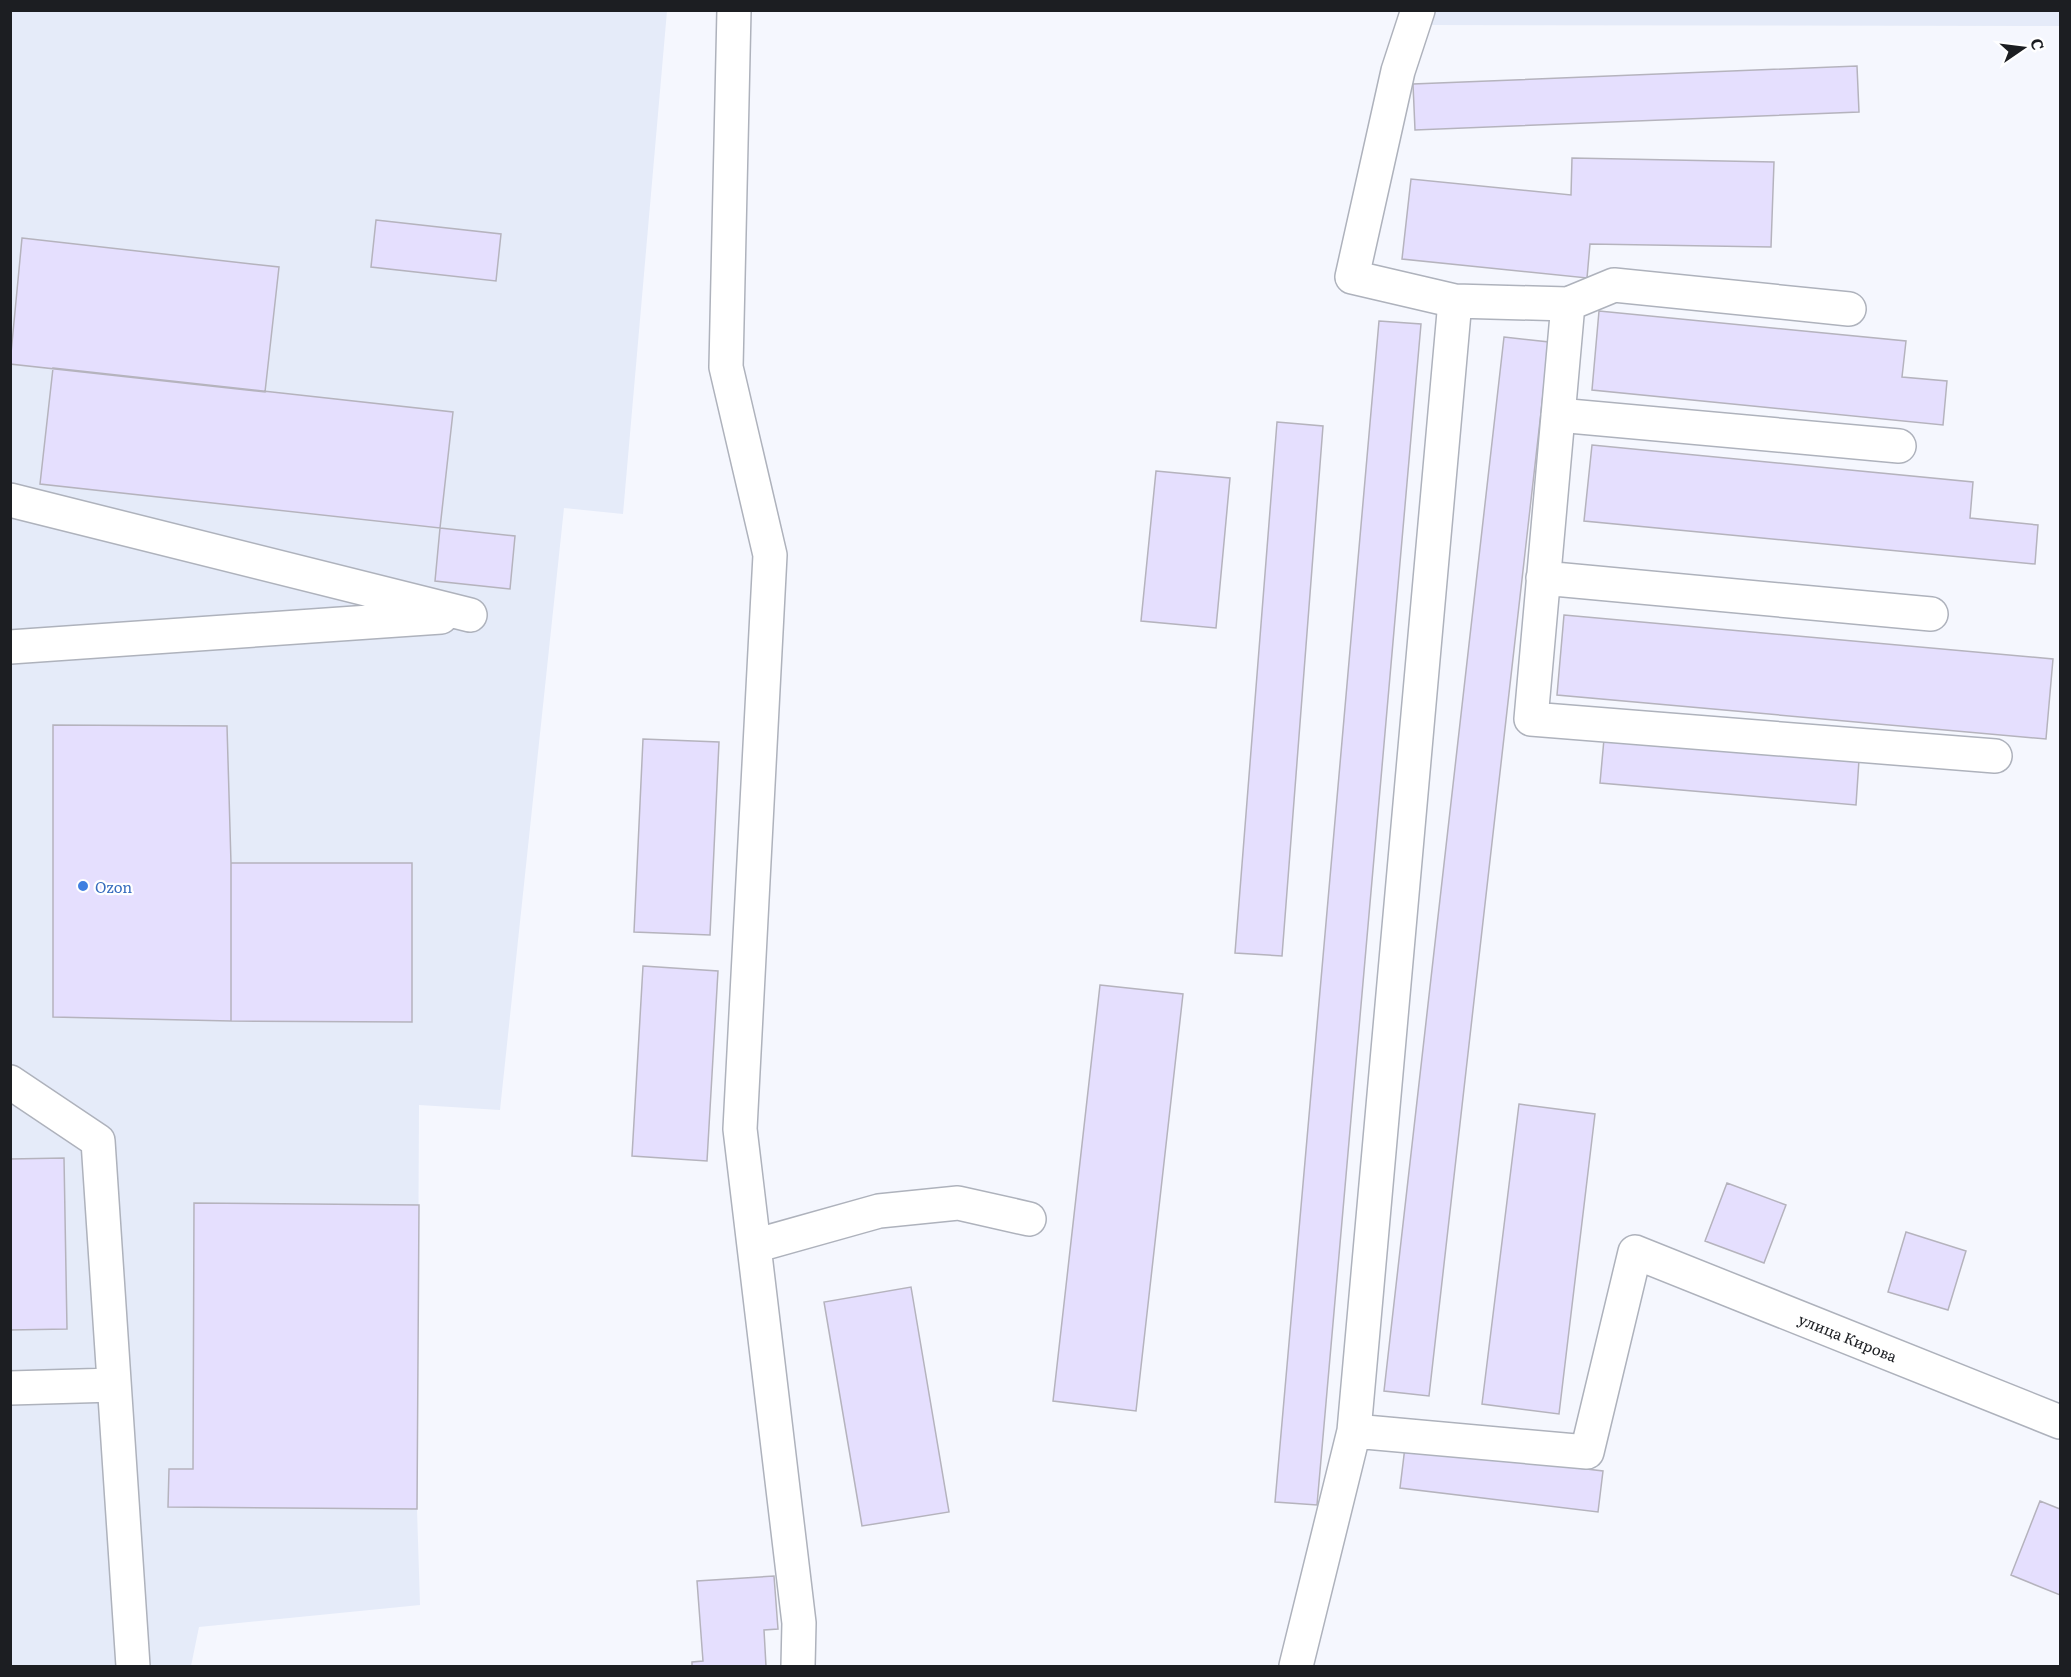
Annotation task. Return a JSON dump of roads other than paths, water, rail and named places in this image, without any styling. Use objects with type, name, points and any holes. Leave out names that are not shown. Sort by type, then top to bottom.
[{"type":"street","points":[[734,10],[726,367],[770,555],[740,1128],[799,1623],[798,1666]]},
{"type":"street","points":[[1418,10],[1398,71],[1352,278],[1455,302],[1568,304],[1614,285],[1849,309]]},
{"type":"street","points":[[1296,1666],[1354,1431],[1455,302]]},
{"type":"street","points":[[1568,304],[1531,719],[1995,756]]},
{"type":"street","points":[[1558,415],[1899,446]]},
{"type":"street","points":[[10,500],[470,615],[10,647]]},
{"type":"street","points":[[1543,578],[1931,614]]},
{"type":"street","points":[[10,1082],[98,1141],[133,1666]]},
{"type":"street","points":[[754,1246],[879,1211],[958,1203],[1029,1219]]},
{"type":"street","name":"улица Кирова","points":[[1354,1431],[1587,1452],[1635,1251],[2061,1422]]},
{"type":"street","points":[[10,1388],[114,1385]]},
{"type":"place","name":"Ozon","points":[[83,886]]}]
